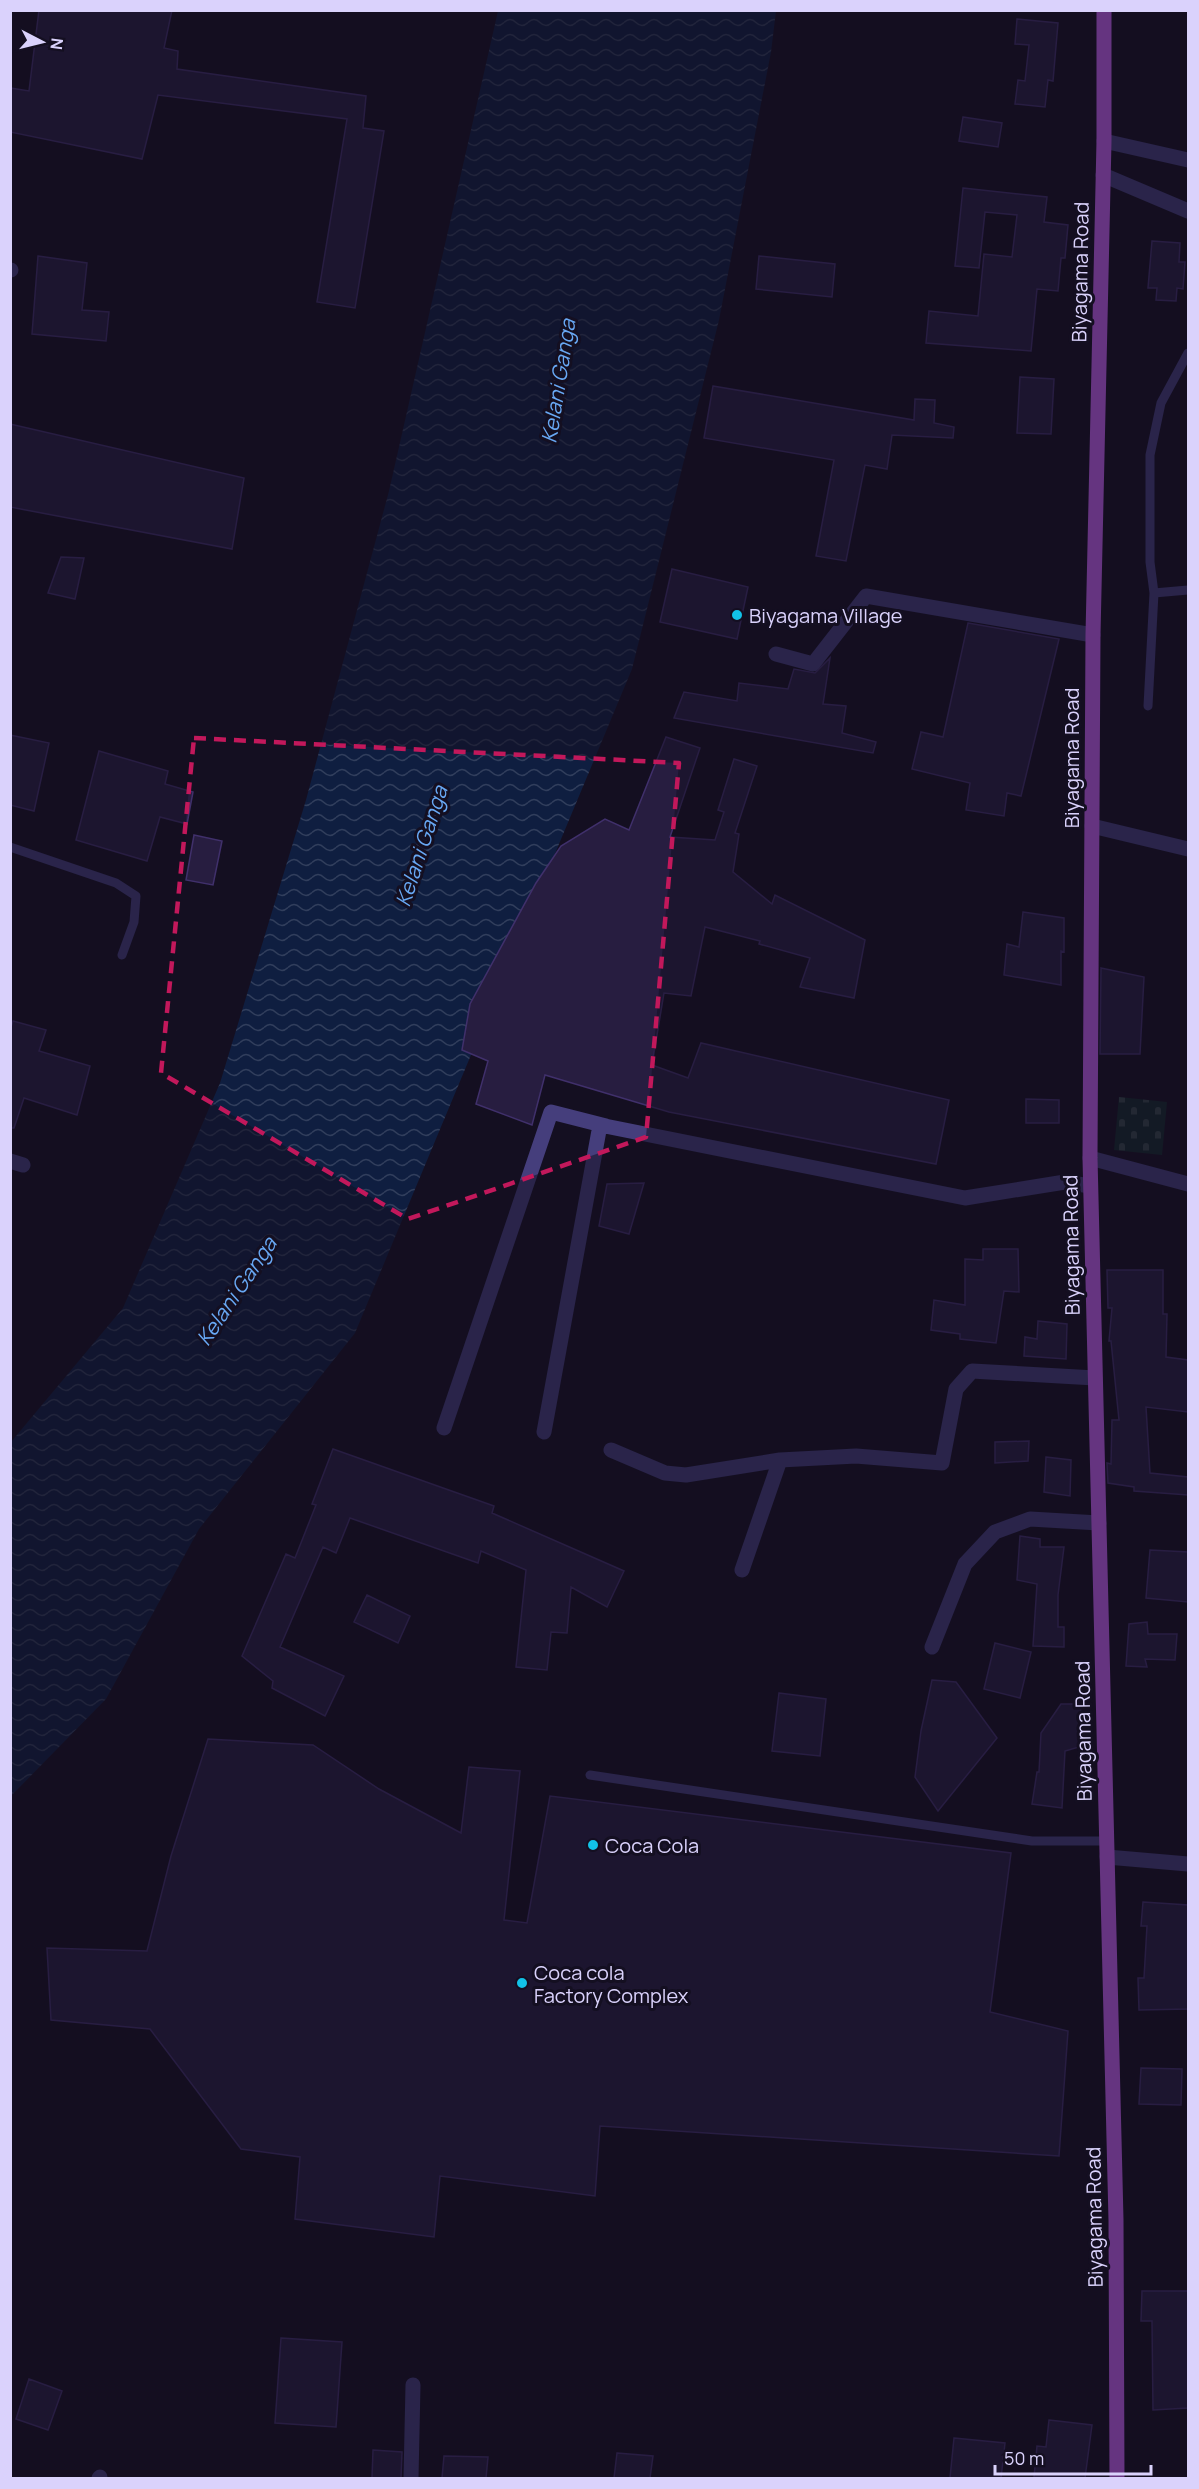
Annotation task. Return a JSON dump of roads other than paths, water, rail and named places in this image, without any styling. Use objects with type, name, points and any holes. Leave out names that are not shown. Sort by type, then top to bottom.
[{"type":"main road","name":"Biyagama Road","points":[[1104,10],[1104,141],[1093,635],[1090,1186],[1116,2220],[1117,2478]]},
{"type":"street","points":[[1104,141],[1188,160]]},
{"type":"street","points":[[1103,175],[1184,207],[1188,211]]},
{"type":"street","points":[[776,654],[813,664],[866,596],[1093,635]]},
{"type":"street","points":[[1092,826],[1188,849]]},
{"type":"street","points":[[444,1428],[551,1112],[606,1126]]},
{"type":"street","points":[[544,1432],[600,1125],[965,1198],[1065,1182],[1090,1186]]},
{"type":"street","points":[[1090,1158],[1188,1184]]},
{"type":"street","points":[[611,1450],[664,1473],[687,1475],[780,1460],[856,1456],[942,1463],[956,1389],[972,1371],[1095,1378]]},
{"type":"street","points":[[742,1570],[780,1460]]},
{"type":"street","points":[[932,1647],[965,1564],[996,1533],[1030,1519],[1099,1523]]},
{"type":"street","points":[[1107,1857],[1188,1864]]},
{"type":"street","points":[[411,2478],[413,2385]]},
{"type":"lane","points":[[1148,706],[1154,593],[1150,562],[1150,455],[1161,403],[1188,353]]},
{"type":"lane","points":[[1154,593],[1188,590]]},
{"type":"lane","points":[[10,847],[116,883],[136,896],[134,922],[122,955]]},
{"type":"lane","points":[[590,1775],[1032,1841],[1107,1840]]},
{"type":"water","name":"Kelani Ganga","points":[[498,11],[776,11],[771,52],[719,320],[632,669],[355,1333],[199,1529],[106,1699],[11,1796],[11,1442],[123,1308],[220,1083],[306,800],[389,491]]},
{"type":"place","name":"Biyagama Village","points":[[737,615]]},
{"type":"place","name":"Coca Cola","points":[[593,1845]]},
{"type":"place","name":"Coca cola Factory Complex","points":[[522,1983]]}]
